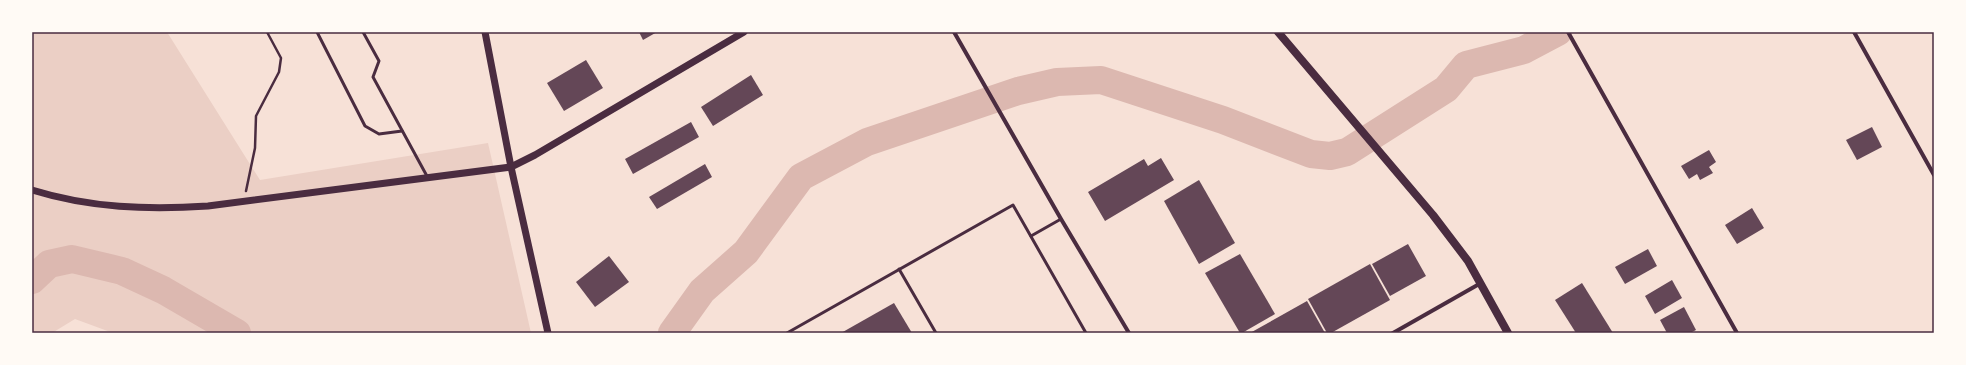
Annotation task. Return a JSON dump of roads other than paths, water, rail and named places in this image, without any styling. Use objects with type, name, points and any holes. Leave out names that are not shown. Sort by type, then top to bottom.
[{"type":"main road","points":[[1278,32],[1417,196],[1468,261],[1508,333]]},
{"type":"street","points":[[485,32],[510,167],[548,333]]},
{"type":"street","points":[[32,190],[111,206],[176,208],[243,202],[510,167],[535,155],[744,32]]},
{"type":"street","points":[[954,32],[980,75],[1060,219],[1129,333]]},
{"type":"street","points":[[1568,32],[1737,333]]},
{"type":"street","points":[[1854,32],[1934,175]]},
{"type":"street","points":[[1393,333],[1480,284]]},
{"type":"lane","points":[[317,32],[365,126],[379,134],[402,131]]},
{"type":"lane","points":[[363,32],[379,61],[373,77],[428,178]]},
{"type":"lane","points":[[788,333],[899,268],[1012,205],[1086,333]]},
{"type":"lane","points":[[1031,236],[1060,219]]},
{"type":"lane","points":[[899,268],[936,333]]},
{"type":"waterway","points":[[672,333],[702,291],[746,252],[801,177],[867,142],[1018,91],[1057,82],[1101,80],[1223,120],[1311,154],[1330,156],[1347,152],[1446,89],[1466,65],[1524,50],[1558,32]]},
{"type":"waterway","points":[[32,280],[49,264],[72,259],[122,271],[163,290],[237,333]]},
{"type":"waterway","points":[[228,327],[229,333]]}]
